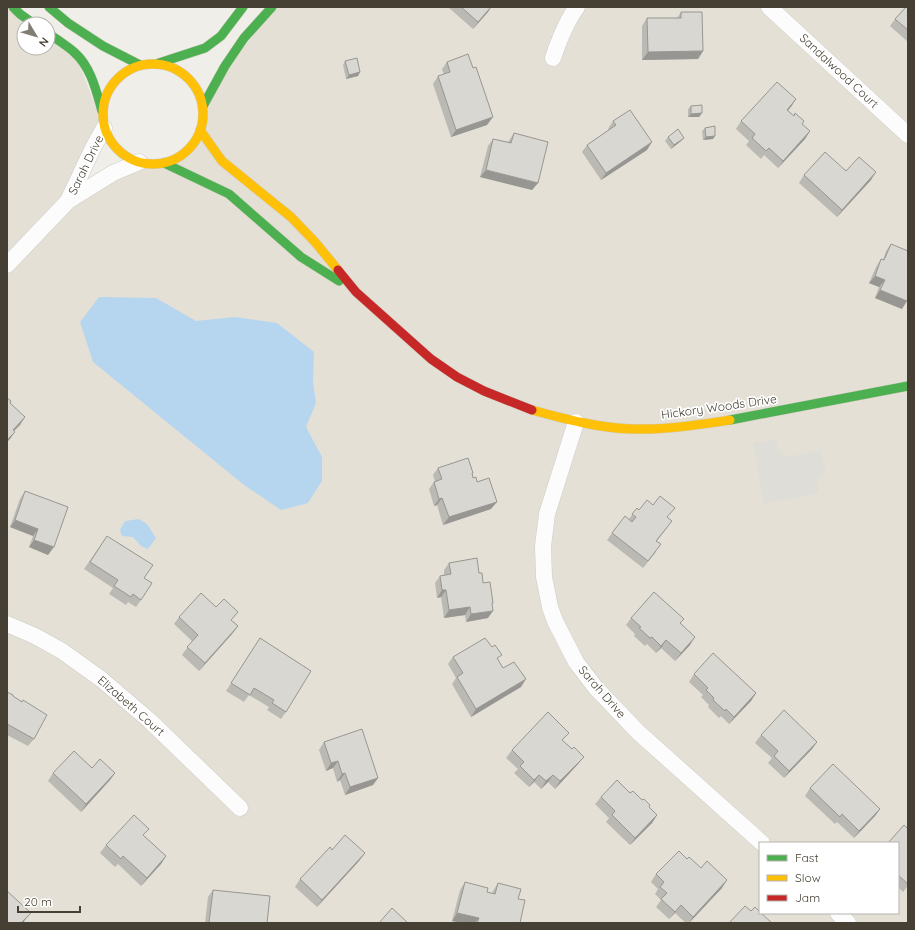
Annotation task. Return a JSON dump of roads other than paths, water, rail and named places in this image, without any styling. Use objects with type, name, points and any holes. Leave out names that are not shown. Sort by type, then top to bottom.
[{"type":"street","points":[[13,7],[23,16]]},
{"type":"street","points":[[49,7],[68,23],[103,46],[140,65]]},
{"type":"street","points":[[159,63],[205,48],[221,36],[243,7]]},
{"type":"street","points":[[203,106],[232,55],[244,38],[272,7]]},
{"type":"street","points":[[553,58],[558,43],[577,7]]},
{"type":"street","name":"Sandalwood Court","points":[[770,7],[908,135]]},
{"type":"street","points":[[56,39],[74,51],[86,65],[94,83],[102,111],[104,128],[112,143],[123,155],[148,164],[164,163],[177,158],[188,150],[195,141],[203,118],[203,106],[198,91],[188,78],[175,68],[159,63],[140,65],[125,71],[113,82],[106,95],[102,111]]},
{"type":"street","name":"Sarah Drive","points":[[68,201],[104,128]]},
{"type":"street","name":"Hickory Woods Drive","points":[[200,130],[222,161],[291,217],[315,242],[356,292]]},
{"type":"street","name":"Sarah Drive","points":[[7,265],[68,201],[113,173],[139,162]]},
{"type":"street","name":"Hickory Woods Drive","points":[[164,163],[229,194],[301,257],[356,292],[431,358],[457,377],[484,391],[527,409],[576,422],[602,426],[632,429],[678,428],[739,419],[908,386]]},
{"type":"street","name":"Sarah Drive","points":[[576,422],[547,514],[543,546],[544,577],[550,607],[555,621],[576,662],[595,687],[638,732],[761,842]]},
{"type":"street","name":"Elizabeth Court","points":[[7,624],[35,636],[62,651],[101,679],[149,720],[240,808]]},
{"type":"street","points":[[839,914],[848,923]]},
{"type":"water","points":[[99,297],[156,298],[196,321],[235,317],[277,323],[314,352],[313,383],[316,403],[306,427],[322,457],[322,481],[308,503],[281,510],[244,485],[93,362],[80,322]]},
{"type":"water","points":[[139,519],[147,524],[156,538],[148,549],[141,546],[133,537],[122,536],[120,530],[125,521]]}]
